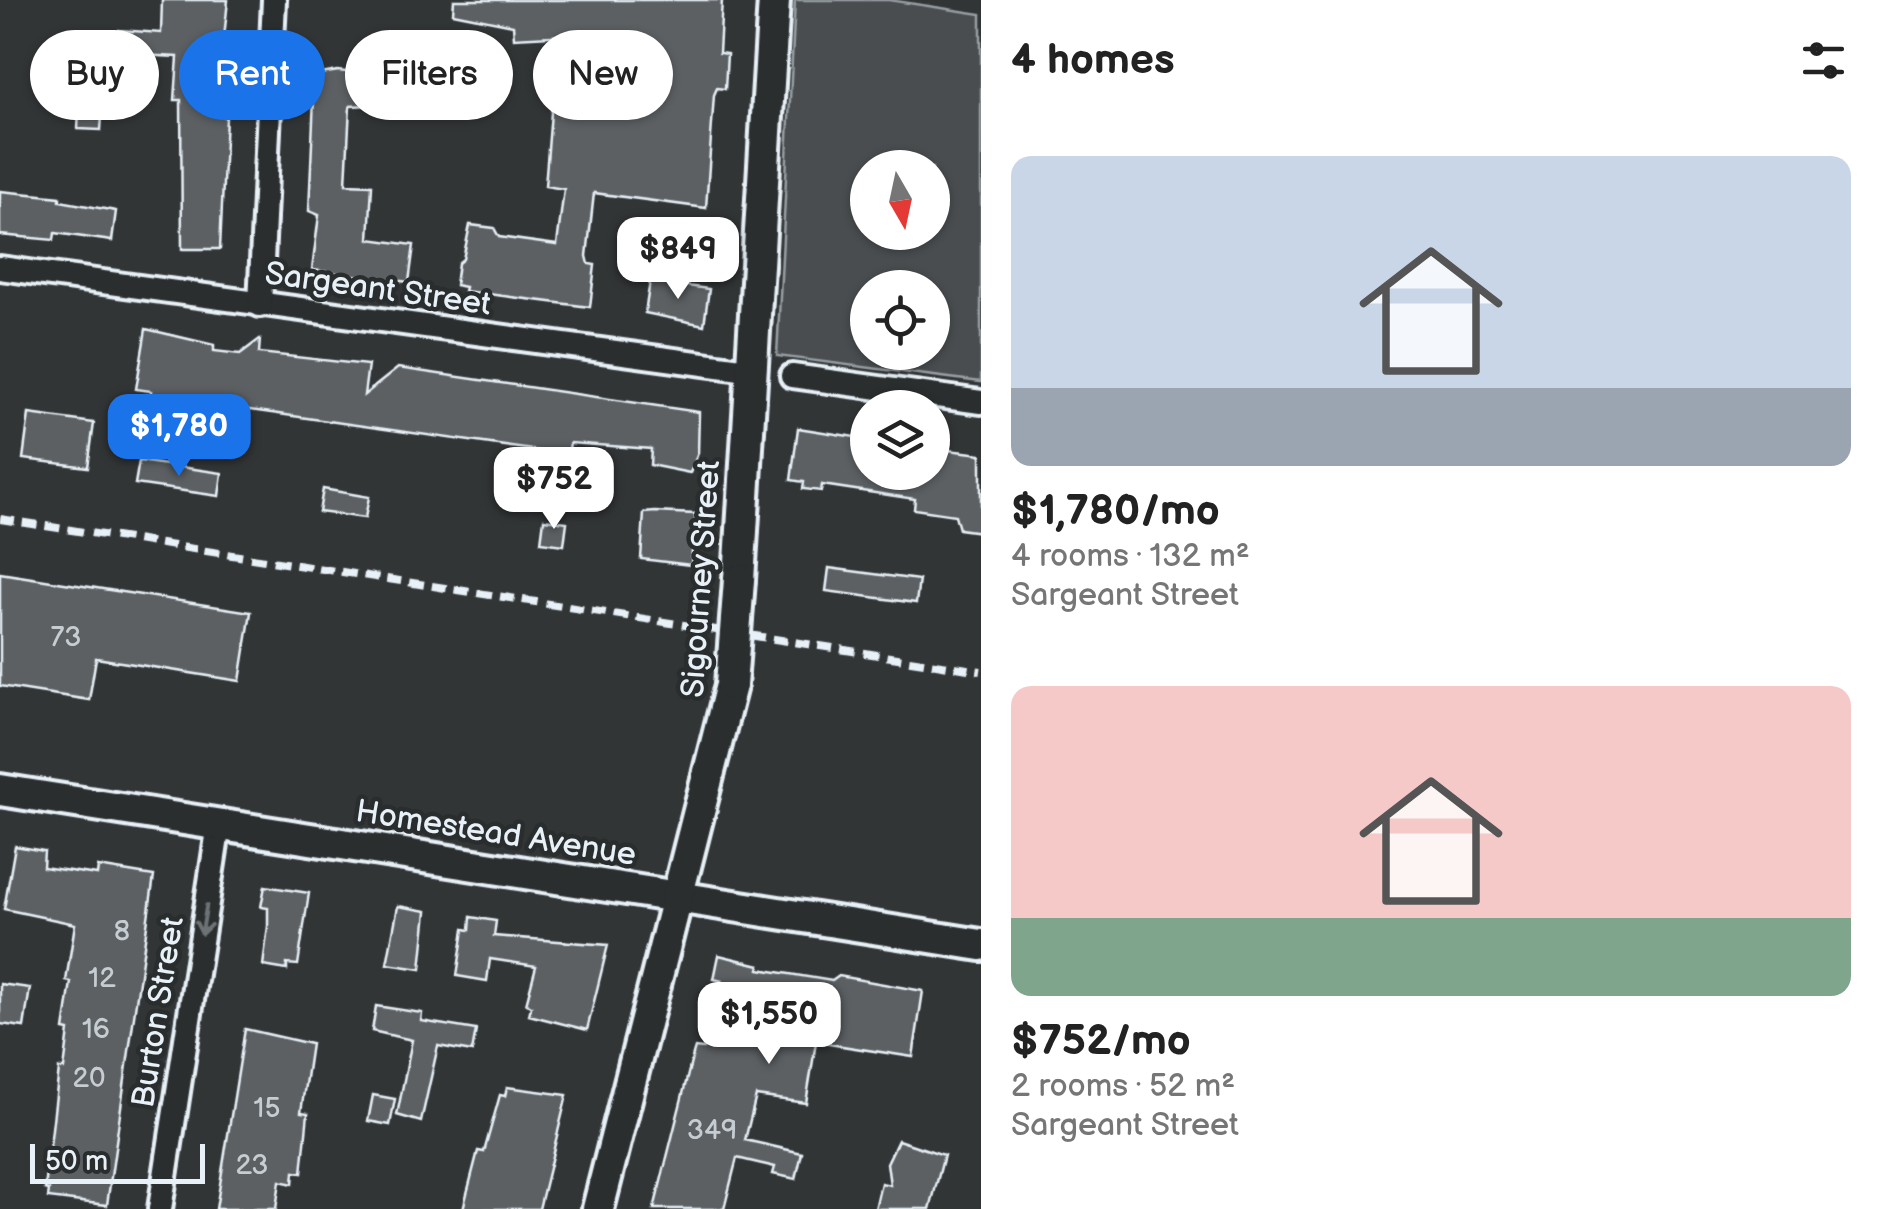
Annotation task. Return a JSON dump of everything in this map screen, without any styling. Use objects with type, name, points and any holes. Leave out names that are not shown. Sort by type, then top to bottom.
[{"type":"main road","name":"Sigourney Street","points":[[598,1209],[732,685],[748,370],[774,0]]},
{"type":"main road","name":"Homestead Avenue","points":[[0,790],[981,945]]},
{"type":"street","points":[[260,305],[274,0]]},
{"type":"street","name":"Sargeant Street","points":[[0,268],[748,370]]},
{"type":"street","points":[[792,376],[981,402]]},
{"type":"street","name":"Burton Street","points":[[160,1209],[219,824]]},
{"type":"shaded area","points":[[795,0],[889,0],[981,14],[981,382],[887,370],[950,370],[950,270],[850,270],[850,365],[777,356]]},
{"type":"building","points":[[162,0],[228,0],[225,30],[179,30],[179,100],[175,100],[178,57],[159,56]]},
{"type":"building","points":[[454,0],[722,0],[719,53],[727,54],[725,89],[717,88],[714,95],[706,208],[594,193],[587,256],[589,264],[595,265],[590,307],[464,291],[465,287],[455,285],[458,263],[463,259],[470,225],[494,228],[499,237],[557,245],[564,189],[545,186],[550,120],[673,120],[673,30],[533,30],[533,37],[514,38],[513,25],[453,13]]},
{"type":"building","points":[[345,72],[345,120],[349,120],[346,184],[372,185],[369,239],[414,245],[409,282],[312,270],[319,215],[309,211],[313,120],[325,120],[325,73]]},
{"type":"building","points":[[78,120],[102,120],[101,130],[78,129]]},
{"type":"building","points":[[181,120],[226,120],[220,249],[182,249]]},
{"type":"building","points":[[0,191],[60,197],[60,201],[116,211],[112,241],[55,233],[54,240],[0,235]]},
{"type":"building","points":[[650,281],[709,289],[704,325],[645,313]]},
{"type":"building","points":[[146,329],[214,345],[214,351],[240,354],[260,339],[259,353],[368,365],[364,395],[398,368],[699,412],[698,453],[690,473],[650,465],[651,449],[570,443],[568,455],[151,396],[151,391],[136,389]]},
{"type":"building","points":[[29,414],[94,423],[88,467],[23,459]]},
{"type":"building","points":[[798,428],[850,436],[850,489],[822,485],[821,491],[803,489],[804,482],[791,480]]},
{"type":"building","points":[[950,450],[981,454],[981,532],[959,529],[955,515],[914,509],[915,499],[855,490],[950,490]]},
{"type":"building","points":[[139,461],[222,473],[219,496],[135,484]]},
{"type":"building","points":[[323,489],[369,497],[365,518],[319,512]]},
{"type":"building","points":[[644,513],[695,514],[698,551],[692,551],[691,565],[641,559]]},
{"type":"building","points":[[544,519],[567,522],[564,545],[541,542]]},
{"type":"building","points":[[829,568],[919,580],[916,603],[826,591]]},
{"type":"building","points":[[0,573],[251,612],[240,681],[96,658],[89,700],[0,686]]},
{"type":"building","points":[[15,846],[44,851],[43,867],[97,875],[98,867],[154,876],[107,1205],[48,1198],[49,1190],[45,1189],[59,1069],[64,1069],[69,1031],[64,1030],[71,982],[66,981],[75,924],[4,909]]},
{"type":"building","points":[[265,886],[309,893],[298,965],[287,964],[287,970],[263,966],[268,926],[268,908],[261,907]]},
{"type":"building","points":[[398,906],[427,911],[421,969],[387,964]]},
{"type":"building","points":[[471,917],[496,921],[494,936],[608,945],[587,1030],[529,1015],[531,1006],[526,1004],[536,966],[490,959],[487,981],[457,976],[464,929],[470,930]]},
{"type":"building","points":[[719,955],[760,965],[759,969],[832,981],[839,976],[923,991],[913,1057],[816,1042],[806,1103],[756,1096],[745,1140],[802,1153],[796,1179],[773,1174],[775,1167],[737,1158],[724,1209],[654,1209],[695,1048],[703,1049],[713,1022],[722,981],[714,979]]},
{"type":"building","points":[[0,984],[30,988],[24,1027],[0,1024]]},
{"type":"building","points":[[376,1006],[422,1013],[421,1021],[476,1030],[472,1052],[438,1046],[421,1122],[397,1115],[412,1040],[372,1031]]},
{"type":"building","points":[[245,1029],[311,1044],[301,1112],[308,1113],[302,1173],[294,1172],[293,1184],[280,1181],[276,1209],[216,1209]]},
{"type":"building","points":[[507,1087],[567,1095],[539,1209],[463,1209],[478,1151],[484,1152],[500,1095],[505,1096]]},
{"type":"building","points":[[373,1095],[395,1099],[390,1125],[368,1121]]},
{"type":"building","points":[[898,1140],[944,1155],[930,1209],[875,1209],[881,1183],[890,1185],[887,1163]]},
{"type":"railway","points":[[0,519],[981,671]]}]
